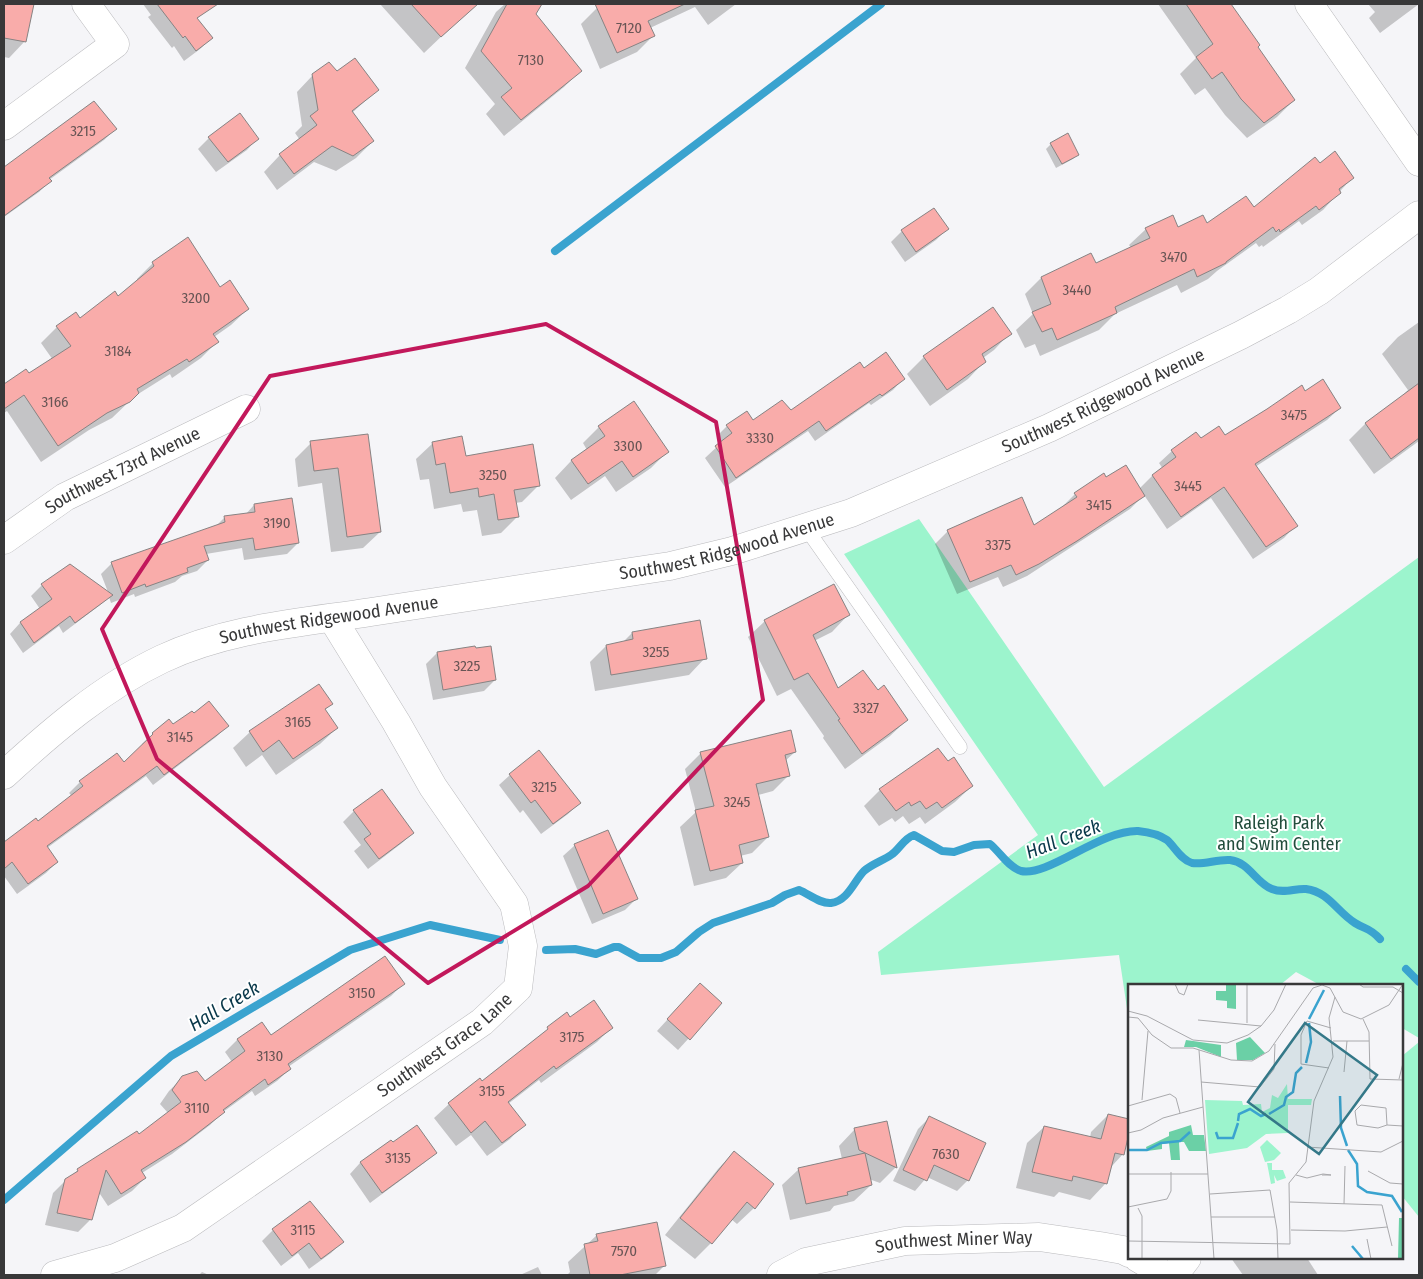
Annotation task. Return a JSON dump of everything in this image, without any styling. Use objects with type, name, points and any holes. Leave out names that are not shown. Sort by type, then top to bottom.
[{"type":"street","points":[[4,126],[115,44],[86,4]]},
{"type":"street","points":[[1309,4],[1419,162]]},
{"type":"street","name":"Southwest Ridgewood Avenue","points":[[4,774],[61,725],[132,674],[163,658],[198,644],[270,626],[670,566],[732,551],[851,513],[1049,428],[1241,335],[1319,292],[1419,216]]},
{"type":"street","name":"Southwest 73rd Avenue","points":[[4,540],[65,497],[246,409]]},
{"type":"street","name":"Southwest Grace Lane","points":[[55,1275],[115,1258],[183,1228],[482,1022],[518,988],[523,946],[514,904],[433,787],[396,722],[332,618]]},
{"type":"street","name":"Southwest Miner Way","points":[[781,1275],[806,1262],[905,1241],[1039,1237],[1123,1250],[1128,1253]]},
{"type":"street","points":[[1140,1259],[1156,1268],[1162,1275]]},
{"type":"street","points":[[1174,1275],[1185,1259]]},
{"type":"lane","points":[[806,528],[960,747]]},
{"type":"highlighted area","points":[[546,324],[716,422],[763,700],[588,886],[428,983],[157,759],[102,629],[270,376]]},
{"type":"green space","name":"Raleigh Park and Swim Center","points":[[919,519],[1104,787],[1419,557],[1419,1038],[1403,1029],[1403,984],[1318,984],[1296,972],[1281,984],[1128,984],[1128,1015],[1119,955],[881,975],[878,952],[1038,835],[844,554]]},
{"type":"green space","points":[[1419,1042],[1419,1217],[1403,1197],[1403,1055]]},
{"type":"building","points":[[4,4],[34,4],[26,42],[4,38]]},
{"type":"building","points":[[157,4],[218,4],[197,18],[213,38],[196,51],[185,36],[183,38]]},
{"type":"building","points":[[411,4],[478,4],[441,37]]},
{"type":"building","points":[[507,4],[542,4],[536,14],[582,71],[521,120],[501,97],[512,88],[481,51]]},
{"type":"building","points":[[595,4],[685,4],[648,21],[655,36],[617,53]]},
{"type":"building","points":[[1186,4],[1231,4],[1295,100],[1264,123],[1241,99],[1222,72],[1212,79],[1196,57],[1213,44]]},
{"type":"building","points":[[355,58],[379,90],[352,111],[374,141],[353,156],[332,146],[294,174],[279,154],[317,125],[310,116],[318,110],[312,74],[329,62],[337,71]]},
{"type":"building","points":[[94,101],[117,129],[49,178],[52,181],[4,216],[4,167]]},
{"type":"building","points":[[240,113],[259,139],[228,162],[208,137]]},
{"type":"building","points":[[1068,133],[1079,155],[1062,164],[1050,143]]},
{"type":"building","points":[[1335,151],[1354,178],[1339,189],[1341,193],[1319,210],[1316,206],[1280,232],[1279,229],[1276,232],[1273,227],[1226,263],[1197,277],[1194,269],[1115,307],[1117,313],[1057,340],[1052,328],[1042,332],[1032,312],[1051,304],[1041,277],[1091,253],[1096,263],[1150,238],[1145,228],[1173,215],[1178,227],[1203,215],[1207,223],[1246,196],[1254,207],[1315,157],[1320,163]]},
{"type":"building","points":[[934,208],[949,229],[916,252],[901,230]]},
{"type":"building","points":[[188,237],[220,287],[230,280],[249,309],[213,334],[219,342],[189,362],[187,359],[137,389],[139,393],[130,402],[107,413],[58,446],[24,395],[4,409],[4,384],[26,369],[29,373],[71,346],[56,326],[76,312],[80,318],[115,291],[118,296],[154,266],[152,262]]},
{"type":"building","points":[[993,307],[1012,334],[982,354],[986,362],[947,390],[923,356]]},
{"type":"building","points":[[886,352],[905,379],[882,396],[880,394],[826,431],[819,421],[736,478],[715,446],[732,433],[726,425],[747,411],[753,420],[782,400],[791,410],[860,362],[864,368]]},
{"type":"building","points":[[1323,379],[1341,408],[1255,464],[1298,526],[1266,547],[1224,487],[1181,517],[1152,475],[1176,457],[1171,450],[1196,432],[1201,438],[1219,426],[1225,435],[1302,385],[1305,391]]},
{"type":"building","points":[[1419,383],[1419,438],[1391,459],[1365,423]]},
{"type":"building","points":[[634,401],[669,452],[633,477],[622,461],[588,484],[571,460],[605,436],[598,426]]},
{"type":"building","points":[[368,434],[381,532],[347,537],[338,468],[314,471],[310,441]]},
{"type":"building","points":[[462,436],[466,456],[533,444],[540,486],[514,490],[519,517],[498,520],[494,494],[479,497],[478,488],[450,493],[445,463],[436,465],[432,442]]},
{"type":"building","points":[[1126,465],[1145,496],[1039,564],[1016,575],[1011,565],[970,582],[947,530],[1022,497],[1034,525],[1077,497],[1074,493],[1104,473],[1106,477]]},
{"type":"building","points":[[292,498],[299,543],[255,550],[253,538],[204,546],[209,560],[187,568],[188,572],[146,587],[145,584],[122,593],[111,562],[225,522],[224,516],[255,512],[254,504]]},
{"type":"building","points":[[70,564],[113,595],[75,623],[70,616],[34,643],[20,622],[52,599],[41,584]]},
{"type":"building","points":[[834,584],[850,615],[813,635],[838,688],[863,670],[878,690],[884,685],[908,720],[862,754],[808,673],[794,680],[764,620]]},
{"type":"building","points":[[700,620],[707,659],[611,675],[606,645],[633,639],[632,632]]},
{"type":"building","points":[[475,646],[476,648],[491,646],[496,680],[443,690],[437,652]]},
{"type":"building","points":[[319,684],[333,704],[325,709],[338,728],[293,759],[279,740],[263,752],[249,731]]},
{"type":"building","points":[[209,701],[229,726],[164,775],[157,766],[47,846],[58,862],[28,884],[12,862],[4,869],[4,842],[36,818],[38,821],[83,786],[79,781],[117,753],[124,762],[152,733],[169,719],[173,724],[192,711],[194,713]]},
{"type":"building","points":[[791,730],[796,752],[785,755],[790,776],[756,784],[769,837],[739,845],[743,863],[710,871],[695,810],[714,806],[700,752]]},
{"type":"building","points":[[938,748],[948,761],[954,757],[973,786],[942,808],[937,802],[926,809],[920,801],[911,806],[909,802],[896,811],[879,789]]},
{"type":"building","points":[[539,750],[581,803],[553,824],[535,800],[531,803],[509,774]]},
{"type":"building","points":[[382,789],[414,833],[379,859],[364,839],[371,834],[353,810]]},
{"type":"building","points":[[608,830],[638,899],[603,914],[574,844]]},
{"type":"building","points":[[385,956],[405,984],[288,1064],[291,1069],[268,1085],[265,1079],[223,1110],[225,1112],[186,1142],[141,1170],[146,1178],[121,1194],[106,1170],[92,1220],[57,1213],[65,1179],[78,1171],[77,1169],[137,1131],[139,1134],[181,1102],[172,1090],[182,1076],[197,1071],[205,1081],[245,1051],[237,1039],[262,1022],[271,1035]]},
{"type":"building","points":[[700,983],[722,1003],[690,1040],[667,1019]]},
{"type":"building","points":[[594,1000],[613,1028],[556,1069],[554,1066],[508,1102],[526,1125],[502,1143],[485,1121],[471,1133],[448,1103],[480,1078],[482,1081],[567,1012],[570,1017]]},
{"type":"building","points":[[1108,1114],[1128,1119],[1128,1137],[1124,1155],[1115,1153],[1107,1184],[1073,1176],[1072,1181],[1032,1172],[1044,1126],[1101,1139]]},
{"type":"building","points":[[929,1116],[986,1143],[969,1181],[934,1165],[927,1181],[903,1170]]},
{"type":"building","points":[[887,1121],[897,1168],[859,1150],[854,1128]]},
{"type":"building","points":[[417,1125],[437,1153],[382,1193],[360,1162],[391,1140],[393,1142]]},
{"type":"building","points":[[734,1151],[774,1184],[755,1209],[747,1202],[712,1244],[680,1218]]},
{"type":"building","points":[[865,1153],[872,1185],[847,1192],[848,1195],[806,1204],[798,1168]]},
{"type":"building","points":[[310,1201],[344,1242],[321,1259],[309,1243],[292,1256],[272,1229]]},
{"type":"building","points":[[657,1222],[666,1266],[620,1275],[590,1275],[584,1244],[598,1241],[596,1234]]},
{"type":"waterway","points":[[555,251],[881,4]]},
{"type":"waterway","name":"Hall Creek","points":[[546,950],[575,949],[596,954],[619,947],[639,958],[661,958],[676,952],[699,932],[713,923],[772,903],[785,895],[799,890],[827,903],[842,899],[864,871],[891,855],[907,839],[914,835],[942,851],[954,852],[974,845],[990,844],[1016,869],[1032,871],[1060,861],[1107,838],[1138,831],[1164,838],[1178,853],[1192,863],[1230,860],[1247,868],[1261,882],[1272,889],[1281,891],[1306,889],[1321,894],[1349,919],[1380,939]]},
{"type":"waterway","name":"Hall Creek","points":[[4,1200],[171,1056],[350,950],[430,925],[500,940]]},
{"type":"waterway","name":"Hall Creek","points":[[1406,969],[1419,982]]}]
